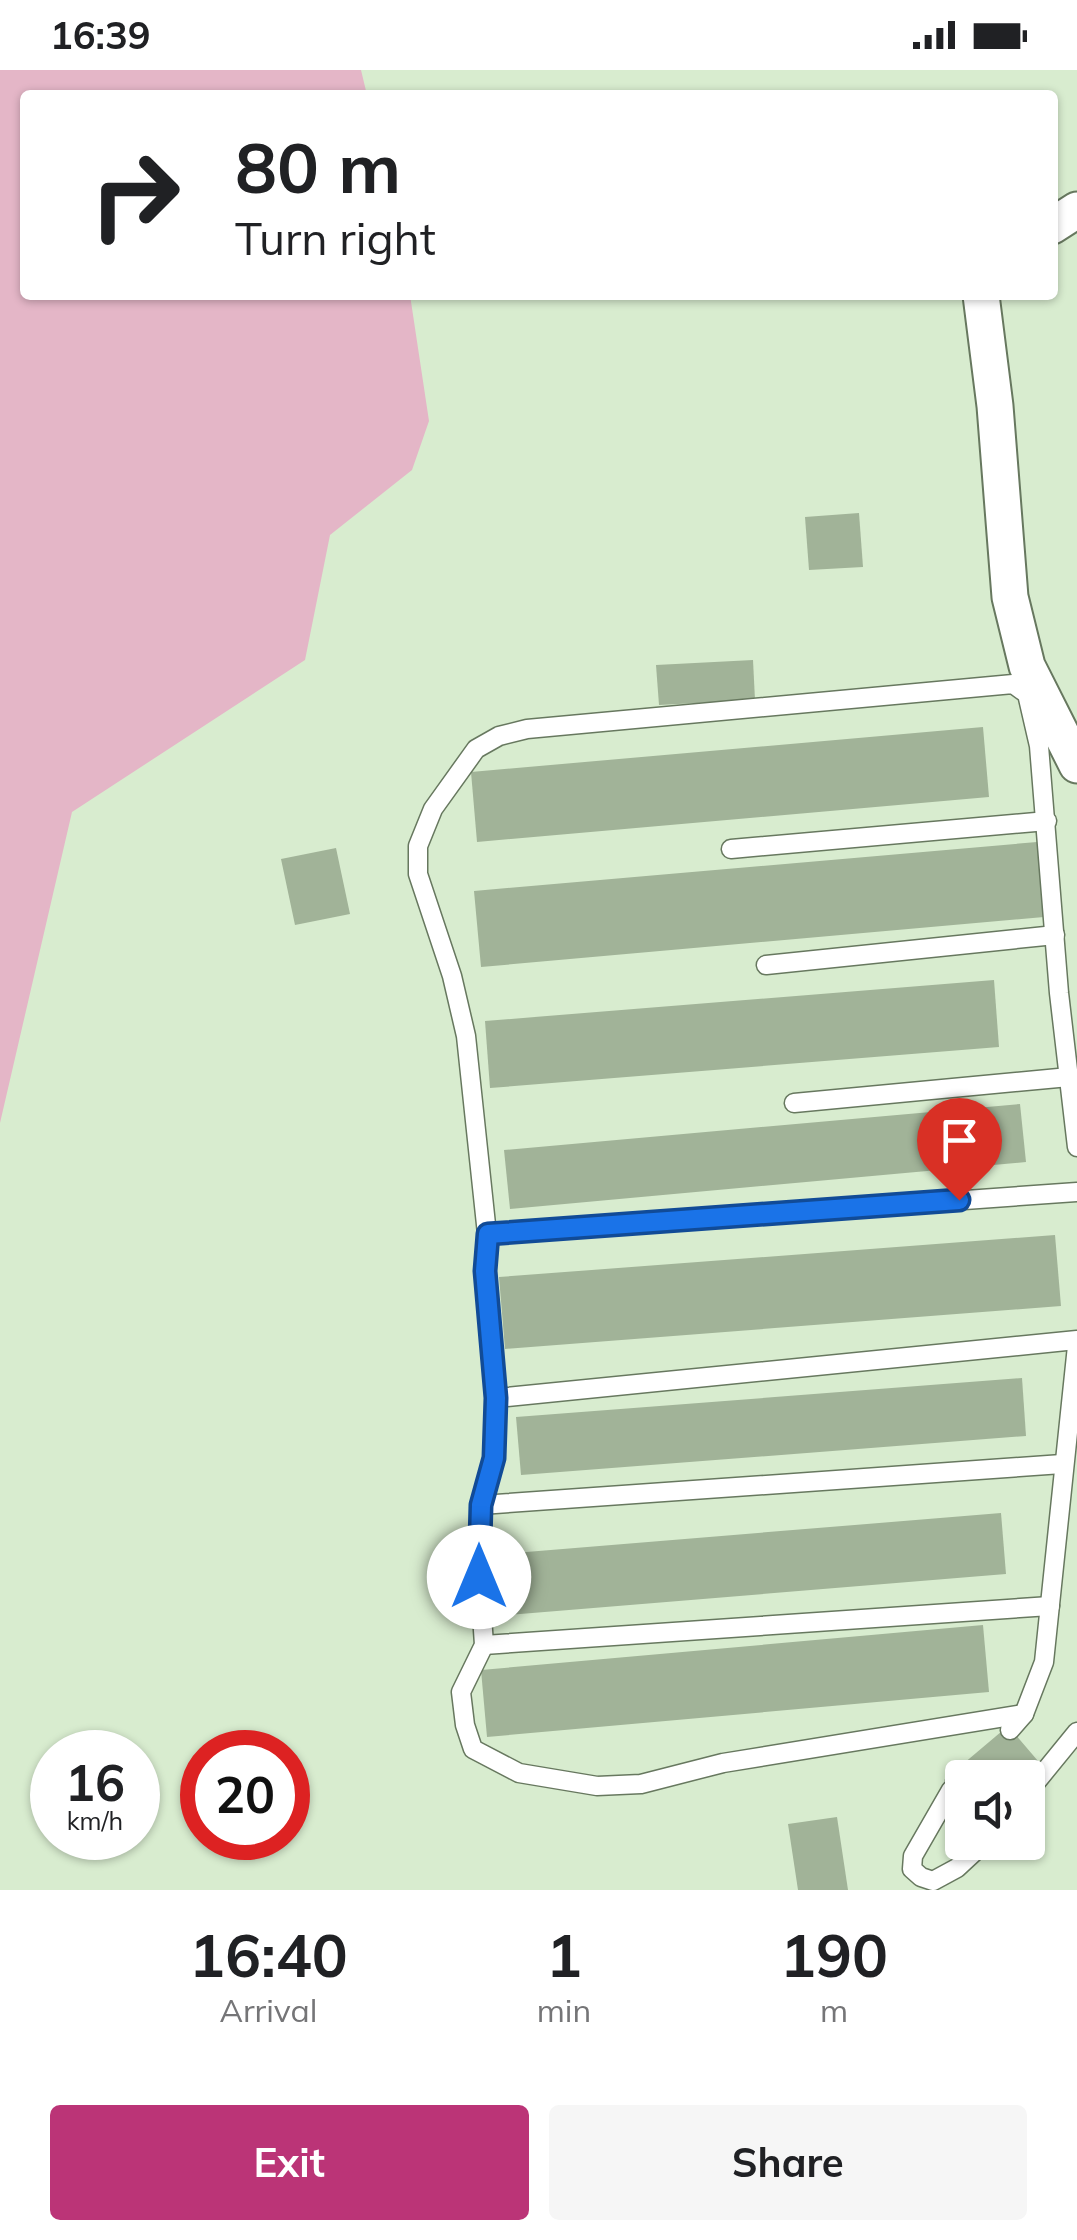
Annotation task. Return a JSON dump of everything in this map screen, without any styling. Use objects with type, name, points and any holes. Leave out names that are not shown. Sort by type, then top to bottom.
[{"type":"street","points":[[982,300],[996,406],[1006,572],[1014,615],[1027,666],[1077,765]]},
{"type":"lane","points":[[1024,1714],[724,1763],[641,1784],[597,1786],[519,1773],[473,1750],[464,1725],[461,1692],[484,1645],[478,1556],[481,1505],[494,1458],[496,1398],[485,1271],[488,1234],[466,1036],[452,976],[418,874],[418,846],[434,809],[476,749],[499,736],[526,729],[1013,684],[1027,694],[1039,746],[1077,1147]]},
{"type":"lane","points":[[730,849],[1047,821]]},
{"type":"lane","points":[[766,965],[1055,935]]},
{"type":"lane","points":[[794,1102],[1068,1077]]},
{"type":"lane","points":[[488,1234],[1077,1192]]},
{"type":"lane","points":[[496,1398],[1077,1343],[1044,1662],[1024,1714],[1010,1730]]},
{"type":"lane","points":[[481,1505],[1062,1464]]},
{"type":"lane","points":[[484,1645],[1050,1606]]},
{"type":"lane","points":[[1045,1771],[1077,1732]]},
{"type":"lane","points":[[945,1800],[913,1856],[912,1868],[921,1878],[934,1881],[967,1860]]},
{"type":"shaded area","points":[[0,70],[361,70],[366,90],[20,90],[20,300],[411,300],[429,421],[412,470],[330,535],[305,660],[72,812],[0,1123]]},
{"type":"building","points":[[859,513],[863,567],[809,570],[805,517]]},
{"type":"building","points":[[753,660],[755,700],[659,705],[656,665]]},
{"type":"building","points":[[983,727],[989,797],[477,842],[471,772]]},
{"type":"building","points":[[1037,842],[1044,917],[481,967],[474,891]]},
{"type":"building","points":[[336,848],[350,914],[295,925],[281,859]]},
{"type":"building","points":[[994,980],[999,1047],[490,1088],[485,1021]]},
{"type":"building","points":[[1020,1104],[1026,1162],[510,1209],[504,1150]]},
{"type":"building","points":[[1055,1235],[1061,1306],[505,1349],[499,1277]]},
{"type":"building","points":[[1022,1378],[1026,1436],[521,1475],[516,1417]]},
{"type":"building","points":[[1001,1513],[1006,1574],[495,1616],[489,1555]]},
{"type":"building","points":[[983,1625],[989,1692],[487,1737],[481,1670]]},
{"type":"building","points":[[1008,1726],[1037,1760],[968,1760]]},
{"type":"building","points":[[837,1817],[848,1890],[798,1890],[788,1824]]},
{"type":"route","points":[[479,1577],[481,1505],[494,1458],[496,1398],[485,1271],[488,1234],[959,1200]]}]
